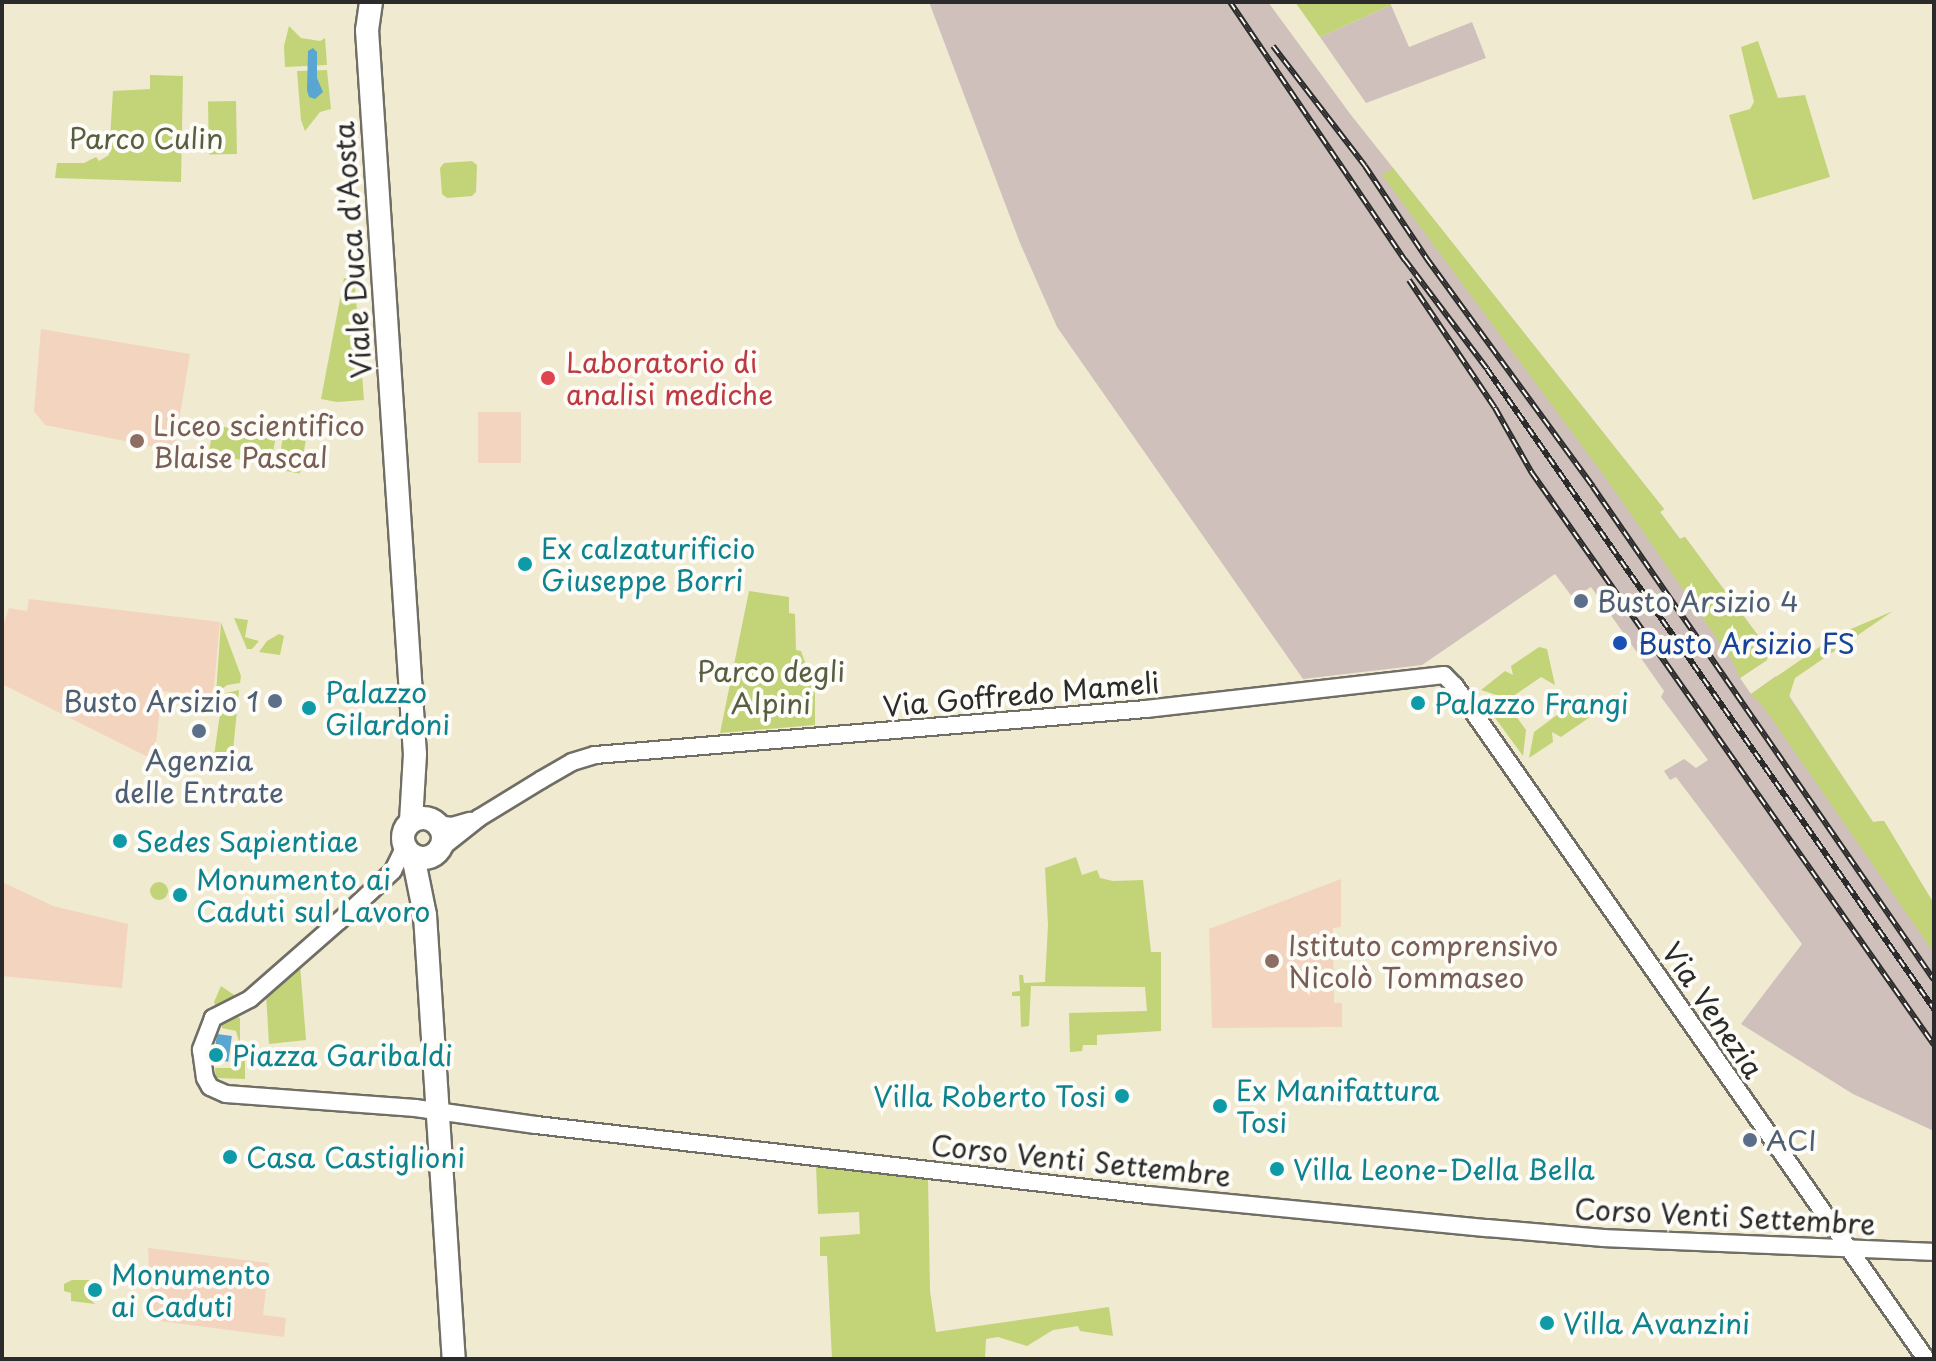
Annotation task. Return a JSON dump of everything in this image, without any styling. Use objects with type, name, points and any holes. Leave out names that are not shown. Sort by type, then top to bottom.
[{"type":"main road","name":"Viale Duca d'Aosta","points":[[360,2],[367,30],[415,754],[427,822]]},
{"type":"main road","name":"Viale Duca d'Aosta","points":[[367,30],[371,2]]},
{"type":"main road","points":[[422,852],[443,836],[427,822],[403,834],[422,852],[454,1359]]},
{"type":"street","name":"Via Venezia","points":[[1440,675],[1450,679],[1926,1359]]},
{"type":"street","name":"Via Goffredo Mameli","points":[[226,1094],[210,1087],[205,1078],[202,1039],[215,1016],[246,1001],[382,882],[399,862],[422,852],[572,762],[595,755],[1146,709],[1440,675]]},
{"type":"street","name":"Via Goffredo Mameli","points":[[427,822],[458,826],[479,818]]},
{"type":"street","name":"Corso Venti Settembre","points":[[226,1094],[438,1112],[1213,1201],[1604,1238],[1934,1252]]},
{"type":"shaded area","points":[[929,2],[1268,2],[1351,115],[1664,509],[1660,512],[1680,539],[1685,537],[1768,649],[1767,660],[1740,678],[1751,694],[1776,676],[1873,822],[1884,821],[1934,904],[1934,1131],[1853,1094],[1741,1024],[1802,944],[1676,777],[1670,780],[1664,771],[1684,759],[1696,768],[1708,760],[1661,697],[1664,691],[1591,587],[1573,598],[1555,574],[1422,665],[1303,679],[1057,327],[1020,243]]},
{"type":"shaded area","points":[[1391,5],[1409,47],[1472,22],[1486,58],[1366,103],[1320,37]]},
{"type":"shaded area","points":[[41,329],[190,354],[174,451],[45,425],[34,411]]},
{"type":"shaded area","points":[[478,412],[521,412],[521,463],[478,463]]},
{"type":"shaded area","points":[[29,599],[220,622],[213,697],[162,691],[154,760],[2,684],[2,629],[9,608],[27,611]]},
{"type":"shaded area","name":"Istituto comprensivo Nicolò Tommaseo","points":[[1341,879],[1341,927],[1333,928],[1334,1003],[1342,1003],[1342,1027],[1212,1028],[1209,929]]},
{"type":"shaded area","points":[[2,882],[53,906],[128,924],[122,988],[2,976]]},
{"type":"shaded area","points":[[148,1248],[269,1263],[263,1315],[286,1318],[284,1337],[152,1320]]},
{"type":"green space","points":[[1295,2],[1390,2],[1391,5],[1320,37]]},
{"type":"green space","points":[[289,26],[301,38],[320,41],[325,38],[327,65],[285,67],[284,46]]},
{"type":"green space","points":[[1758,41],[1778,98],[1805,95],[1830,177],[1753,200],[1729,115],[1750,109],[1754,102],[1741,47]]},
{"type":"green space","points":[[327,70],[331,109],[320,112],[305,131],[301,120],[297,71]]},
{"type":"green space","name":"Parco Culin","points":[[150,75],[183,76],[181,182],[55,178],[57,163],[84,163],[96,157],[99,161],[109,155],[113,91],[150,89]]},
{"type":"green space","points":[[208,101],[236,101],[237,154],[209,154]]},
{"type":"green space","points":[[472,161],[477,165],[476,192],[472,196],[447,198],[442,194],[440,168],[444,163]]},
{"type":"green space","points":[[1393,168],[1664,509],[1660,512],[1680,539],[1685,537],[1768,649],[1767,660],[1740,678],[1733,662],[1608,481],[1382,175]]},
{"type":"green space","points":[[344,278],[351,279],[355,286],[364,400],[337,402],[321,399]]},
{"type":"green space","points":[[214,425],[276,437],[270,465],[208,453]]},
{"type":"green space","points":[[283,437],[306,441],[300,473],[277,469]]},
{"type":"green space","name":"Parco degli Alpini","points":[[749,591],[789,597],[789,613],[795,614],[796,650],[801,651],[815,690],[815,725],[720,733]]},
{"type":"green space","points":[[1893,611],[1795,678],[1789,697],[1873,822],[1884,821],[1934,904],[1934,953],[1765,709],[1751,694],[1837,635]]},
{"type":"green space","points":[[234,618],[248,620],[245,637],[259,641],[252,649],[247,649]]},
{"type":"green space","points":[[221,622],[241,676],[240,683],[227,685],[216,694]]},
{"type":"green space","points":[[279,634],[284,636],[280,655],[259,652],[267,641]]},
{"type":"green space","points":[[1539,647],[1547,649],[1555,685],[1541,677],[1509,699],[1481,690],[1505,671],[1513,675],[1511,666]]},
{"type":"green space","points":[[239,690],[231,771],[219,771],[213,763],[222,700],[226,693]]},
{"type":"green space","points":[[1562,695],[1590,713],[1590,717],[1561,737],[1552,732],[1553,742],[1529,758],[1534,732],[1565,709]]},
{"type":"green space","points":[[1484,697],[1508,705],[1526,730],[1523,756],[1482,700]]},
{"type":"green space","points":[[1076,857],[1082,875],[1097,870],[1100,878],[1113,881],[1143,880],[1151,952],[1161,952],[1161,1031],[1097,1035],[1097,1045],[1083,1045],[1082,1051],[1070,1052],[1069,1013],[1147,1011],[1145,987],[1031,986],[1029,1026],[1021,1027],[1020,996],[1012,996],[1012,992],[1020,991],[1019,975],[1023,975],[1024,983],[1045,982],[1048,925],[1045,868]]},
{"type":"green space","points":[[159,882],[168,891],[159,900],[150,891]]},
{"type":"green space","points":[[300,965],[306,1040],[269,1044],[266,993]]},
{"type":"green space","points":[[221,986],[237,997],[216,1008],[214,1002]]},
{"type":"green space","points":[[234,1016],[240,1018],[240,1045],[236,1031],[222,1028],[222,1022]]},
{"type":"green space","points":[[239,1050],[245,1055],[245,1079],[216,1078],[215,1068],[232,1068]]},
{"type":"green space","points":[[816,1166],[928,1178],[930,1291],[936,1332],[1109,1307],[1113,1336],[1080,1331],[1078,1326],[1053,1330],[1027,1346],[998,1337],[986,1339],[985,1359],[832,1359],[827,1256],[820,1256],[820,1237],[860,1234],[859,1212],[818,1214]]},
{"type":"green space","points":[[72,1280],[90,1280],[91,1300],[95,1304],[71,1301],[71,1293],[64,1291],[64,1284]]},
{"type":"water","points":[[313,48],[317,52],[317,78],[323,92],[315,99],[309,97],[307,90],[308,51]]},
{"type":"water","points":[[217,1034],[232,1036],[228,1062],[213,1060]]},
{"type":"railway","points":[[1230,2],[1405,260],[1487,369],[1934,1009]]},
{"type":"railway","points":[[1273,46],[1365,166],[1427,259],[1593,487],[1934,980]]},
{"type":"railway","points":[[1409,280],[1495,408],[1532,473],[1934,1045]]},
{"type":"place","name":"Laboratorio di analisi mediche","points":[[548,378]]},
{"type":"place","name":"Liceo scientifico Blaise Pascal","points":[[137,441]]},
{"type":"place","name":"Ex calzaturificio Giuseppe Borri","points":[[525,564]]},
{"type":"place","name":"Busto Arsizio 4","points":[[1581,601]]},
{"type":"place","name":"Busto Arsizio FS","points":[[1620,643]]},
{"type":"place","name":"Busto Arsizio 1","points":[[275,701]]},
{"type":"place","name":"Palazzo Frangi","points":[[1418,703]]},
{"type":"place","name":"Palazzo Gilardoni","points":[[309,708]]},
{"type":"place","name":"Agenzia delle Entrate","points":[[199,731]]},
{"type":"place","name":"Sedes Sapientiae","points":[[120,841]]},
{"type":"place","name":"Monumento ai Caduti sul Lavoro","points":[[180,895]]},
{"type":"place","name":"Istituto comprensivo Nicolò Tommaseo","points":[[1272,961]]},
{"type":"place","name":"Piazza Garibaldi","points":[[216,1055]]},
{"type":"place","name":"Villa Roberto Tosi","points":[[1122,1096]]},
{"type":"place","name":"Ex Manifattura Tosi","points":[[1220,1106]]},
{"type":"place","name":"ACI","points":[[1750,1140]]},
{"type":"place","name":"Casa Castiglioni","points":[[230,1157]]},
{"type":"place","name":"Villa Leone-Della Bella","points":[[1277,1169]]},
{"type":"place","name":"Monumento ai Caduti","points":[[95,1290]]},
{"type":"place","name":"Villa Avanzini","points":[[1547,1323]]}]
